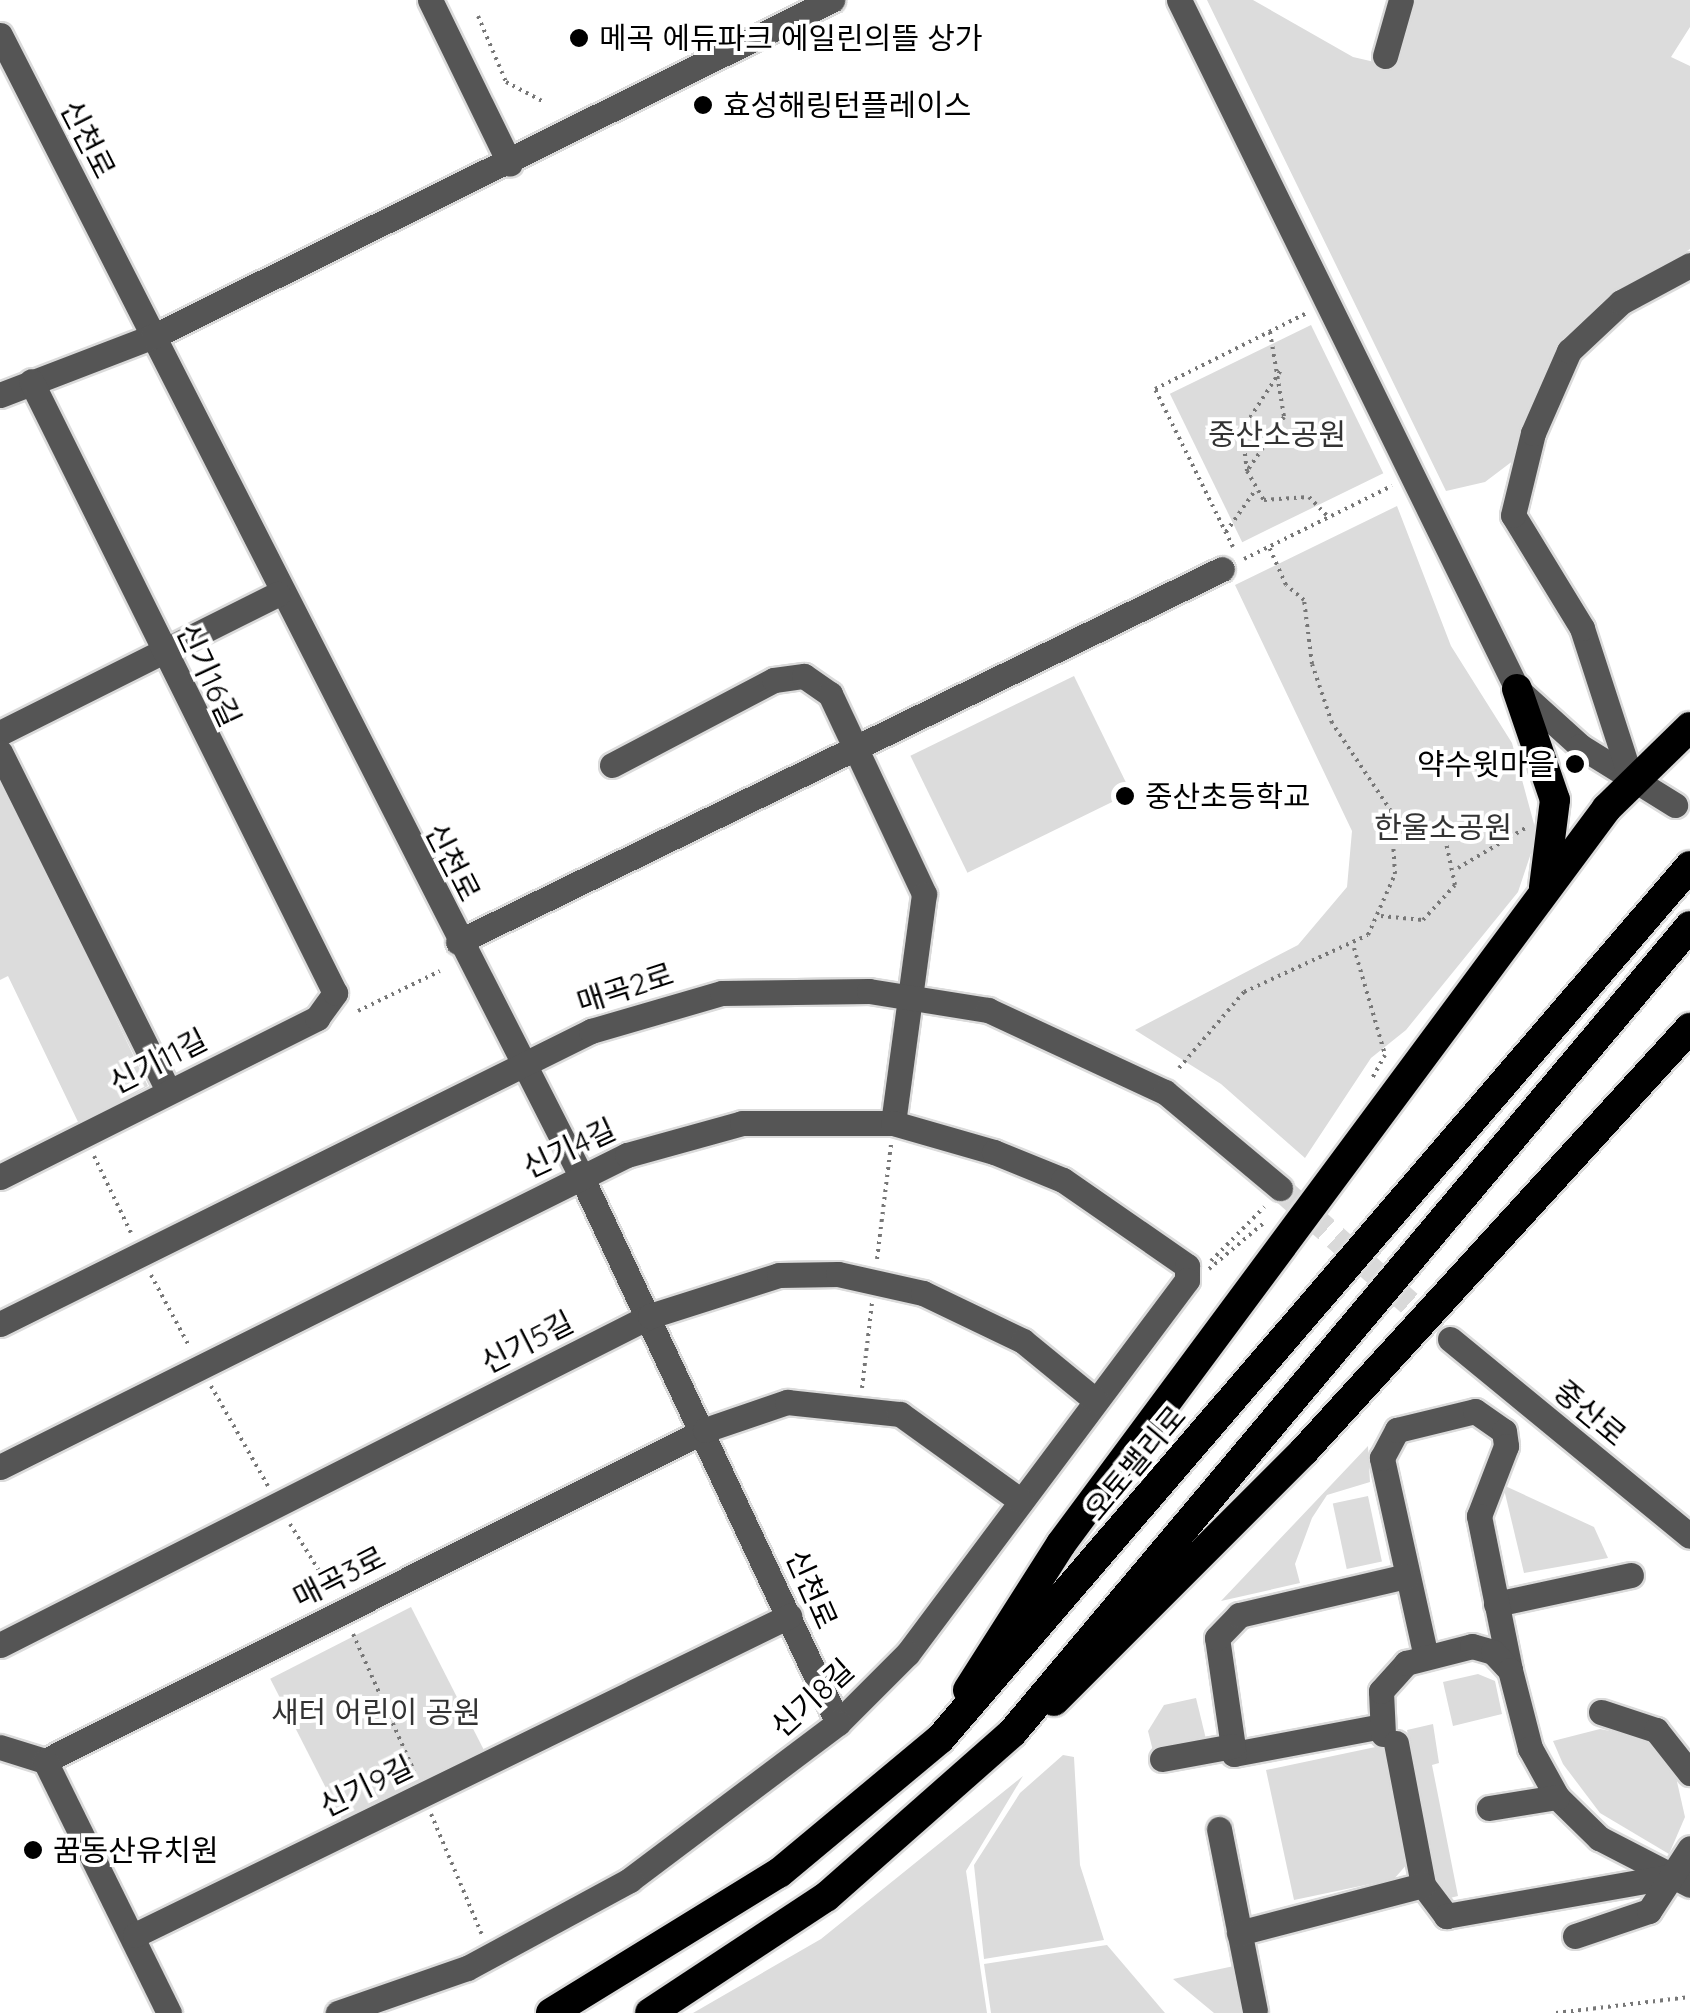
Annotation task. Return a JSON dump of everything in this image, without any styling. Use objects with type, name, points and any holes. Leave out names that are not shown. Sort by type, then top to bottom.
[{"type":"highway","points":[[1517,689],[1555,800],[1554,850],[1529,921]]},
{"type":"highway","points":[[940,1739],[1061,1544],[1529,921],[1631,779],[1690,726]]},
{"type":"highway","name":"오토밸리로","points":[[551,2013],[779,1873],[940,1739],[1690,866]]},
{"type":"highway","points":[[1012,1733],[1690,926]]},
{"type":"highway","points":[[650,2013],[826,1898],[1012,1733],[1108,1656],[1690,1028]]},
{"type":"street","points":[[430,0],[510,164]]},
{"type":"street","points":[[0,395],[154,336],[510,164],[832,0]]},
{"type":"street","points":[[1179,0],[1517,689],[1631,779],[1675,806]]},
{"type":"street","points":[[1385,56],[1400,0]]},
{"type":"street","name":"신천로","points":[[0,36],[154,336],[278,594],[581,1176],[705,1430],[838,1723]]},
{"type":"street","points":[[1631,779],[1582,628],[1513,515],[1534,433],[1569,351],[1621,302],[1690,264]]},
{"type":"street","name":"신기16길","points":[[31,381],[335,992]]},
{"type":"street","points":[[458,942],[1236,567]]},
{"type":"street","points":[[0,733],[278,594]]},
{"type":"street","points":[[612,764],[789,675],[830,694],[924,894],[893,1123]]},
{"type":"street","points":[[0,752],[168,1091]]},
{"type":"street","name":"신기11길","points":[[0,1178],[317,1018],[335,992]]},
{"type":"street","name":"매곡2로","points":[[0,1324],[606,1025],[722,993],[912,995],[988,1010],[1113,1060],[1207,1122],[1274,1196]]},
{"type":"street","name":"신기4길","points":[[0,1468],[581,1176],[682,1135],[742,1123],[893,1123],[1063,1180],[1187,1273]]},
{"type":"street","name":"신기8길","points":[[338,2013],[491,1956],[630,1880],[838,1723],[907,1654],[1187,1273]]},
{"type":"street","name":"신기5길","points":[[0,1645],[650,1316],[780,1275],[875,1280],[970,1312],[1095,1400]]},
{"type":"street","name":"중산로","points":[[1450,1339],[1690,1536]]},
{"type":"street","name":"매곡3로","points":[[45,1761],[705,1430],[787,1402],[860,1403],[930,1428],[1020,1502]]},
{"type":"street","points":[[1426,1657],[1407,1576],[1386,1444],[1397,1430],[1475,1411],[1504,1431],[1506,1446],[1479,1516],[1530,1748],[1557,1797],[1598,1838],[1677,1881]]},
{"type":"street","points":[[1496,1604],[1630,1575]]},
{"type":"street","points":[[1387,1734],[1234,1754],[1215,1653],[1226,1624],[1407,1576]]},
{"type":"street","name":"신기9길","points":[[134,1935],[788,1616]]},
{"type":"street","points":[[1510,1670],[1472,1646],[1406,1663],[1381,1691],[1387,1734],[1423,1885],[1436,1910],[1472,1918],[1677,1881]]},
{"type":"street","points":[[1600,1712],[1656,1730],[1690,1773]]},
{"type":"street","points":[[1162,1759],[1233,1746]]},
{"type":"street","points":[[0,1748],[45,1761],[134,1935],[169,2013]]},
{"type":"street","points":[[1489,1808],[1557,1797]]},
{"type":"street","points":[[1219,1829],[1255,2010]]},
{"type":"street","points":[[1575,1936],[1649,1910],[1677,1881],[1690,1848]]},
{"type":"street","points":[[1239,1933],[1423,1885]]},
{"type":"path","points":[[478,16],[506,82],[544,102]]},
{"type":"path","points":[[1311,311],[1155,389],[1226,532],[1236,567],[1268,547],[1396,484]]},
{"type":"path","points":[[1246,471],[1284,417],[1282,369],[1270,332]]},
{"type":"path","points":[[1282,369],[1242,430],[1246,471],[1254,492],[1278,504],[1310,497],[1328,517]]},
{"type":"path","points":[[1226,532],[1254,492]]},
{"type":"path","points":[[1178,1068],[1244,992],[1354,947],[1381,916],[1395,874],[1394,821],[1332,723],[1304,600],[1286,585],[1268,547]]},
{"type":"path","points":[[1381,916],[1407,923],[1437,912],[1457,868],[1537,813]]},
{"type":"path","points":[[1394,821],[1432,827],[1457,868]]},
{"type":"path","points":[[1354,947],[1385,1055]]},
{"type":"path","points":[[358,1011],[440,971]]},
{"type":"path","points":[[90,1148],[134,1238]]},
{"type":"path","points":[[1187,1273],[1274,1196]]},
{"type":"path","points":[[149,1270],[196,1357]]},
{"type":"path","points":[[209,1382],[272,1492]]},
{"type":"path","points":[[285,1516],[336,1598]]},
{"type":"path","points":[[349,1625],[418,1781]]},
{"type":"path","points":[[427,1806],[491,1956]]},
{"type":"path","points":[[1556,2013],[1690,1997]]},
{"type":"green space","points":[[1207,0],[1253,0],[1353,57],[1396,67],[1416,0],[1690,0],[1690,27],[1671,57],[1690,66],[1690,249],[1584,320],[1562,347],[1518,457],[1485,482],[1446,491]]},
{"type":"green space","name":"중산소공원","points":[[1311,325],[1383,473],[1242,542],[1170,394]]},
{"type":"green space","name":"한울소공원","points":[[1397,506],[1451,646],[1512,743],[1537,835],[1518,892],[1406,1030],[1371,1058],[1305,1158],[1221,1084],[1135,1030],[1298,945],[1347,887],[1352,831],[1235,585]]},
{"type":"green space","points":[[1074,676],[1131,793],[967,873],[910,756]]},
{"type":"green space","points":[[0,776],[148,1086],[79,1124],[8,976],[0,980]]},
{"type":"green space","points":[[1368,1446],[1370,1482],[1327,1495],[1312,1518],[1295,1564],[1300,1583],[1221,1601]]},
{"type":"green space","points":[[1503,1485],[1594,1527],[1608,1558],[1524,1573]]},
{"type":"green space","points":[[1368,1496],[1382,1562],[1347,1569],[1333,1503]]},
{"type":"green space","name":"새터 어린이 공원","points":[[411,1607],[484,1750],[343,1821],[270,1679]]},
{"type":"green space","points":[[1478,1674],[1495,1681],[1502,1714],[1453,1726],[1443,1682]]},
{"type":"green space","points":[[1196,1698],[1206,1739],[1153,1751],[1148,1731],[1164,1705]]},
{"type":"green space","points":[[1433,1724],[1439,1763],[1432,1765],[1458,1896],[1450,1898],[1437,1890],[1407,1730]]},
{"type":"green space","points":[[1600,1729],[1650,1739],[1673,1764],[1685,1817],[1669,1854],[1600,1813],[1563,1764],[1553,1741]]},
{"type":"green space","points":[[1385,1745],[1408,1863],[1394,1879],[1294,1900],[1266,1770]]},
{"type":"green space","points":[[1063,1755],[1074,1757],[1080,1865],[1104,1940],[984,1959],[974,1865],[1020,1793]]},
{"type":"green space","points":[[1023,1776],[966,1871],[987,2013],[693,2013],[821,1939]]},
{"type":"green space","points":[[1107,1945],[1165,2013],[991,2013],[984,1964]]},
{"type":"green space","points":[[1234,1966],[1249,2013],[1214,2013],[1173,1979]]},
{"type":"tunnel","points":[[1280,1188],[1450,1339]]},
{"type":"place","name":"메곡 에듀파크 에일린의뜰 상가","points":[[579,38]]},
{"type":"place","name":"효성해링턴플레이스","points":[[703,105]]},
{"type":"place","name":"약수윗마을","points":[[1575,764]]},
{"type":"place","name":"중산초등학교","points":[[1125,796]]},
{"type":"place","name":"꿈동산유치원","points":[[33,1850]]}]
